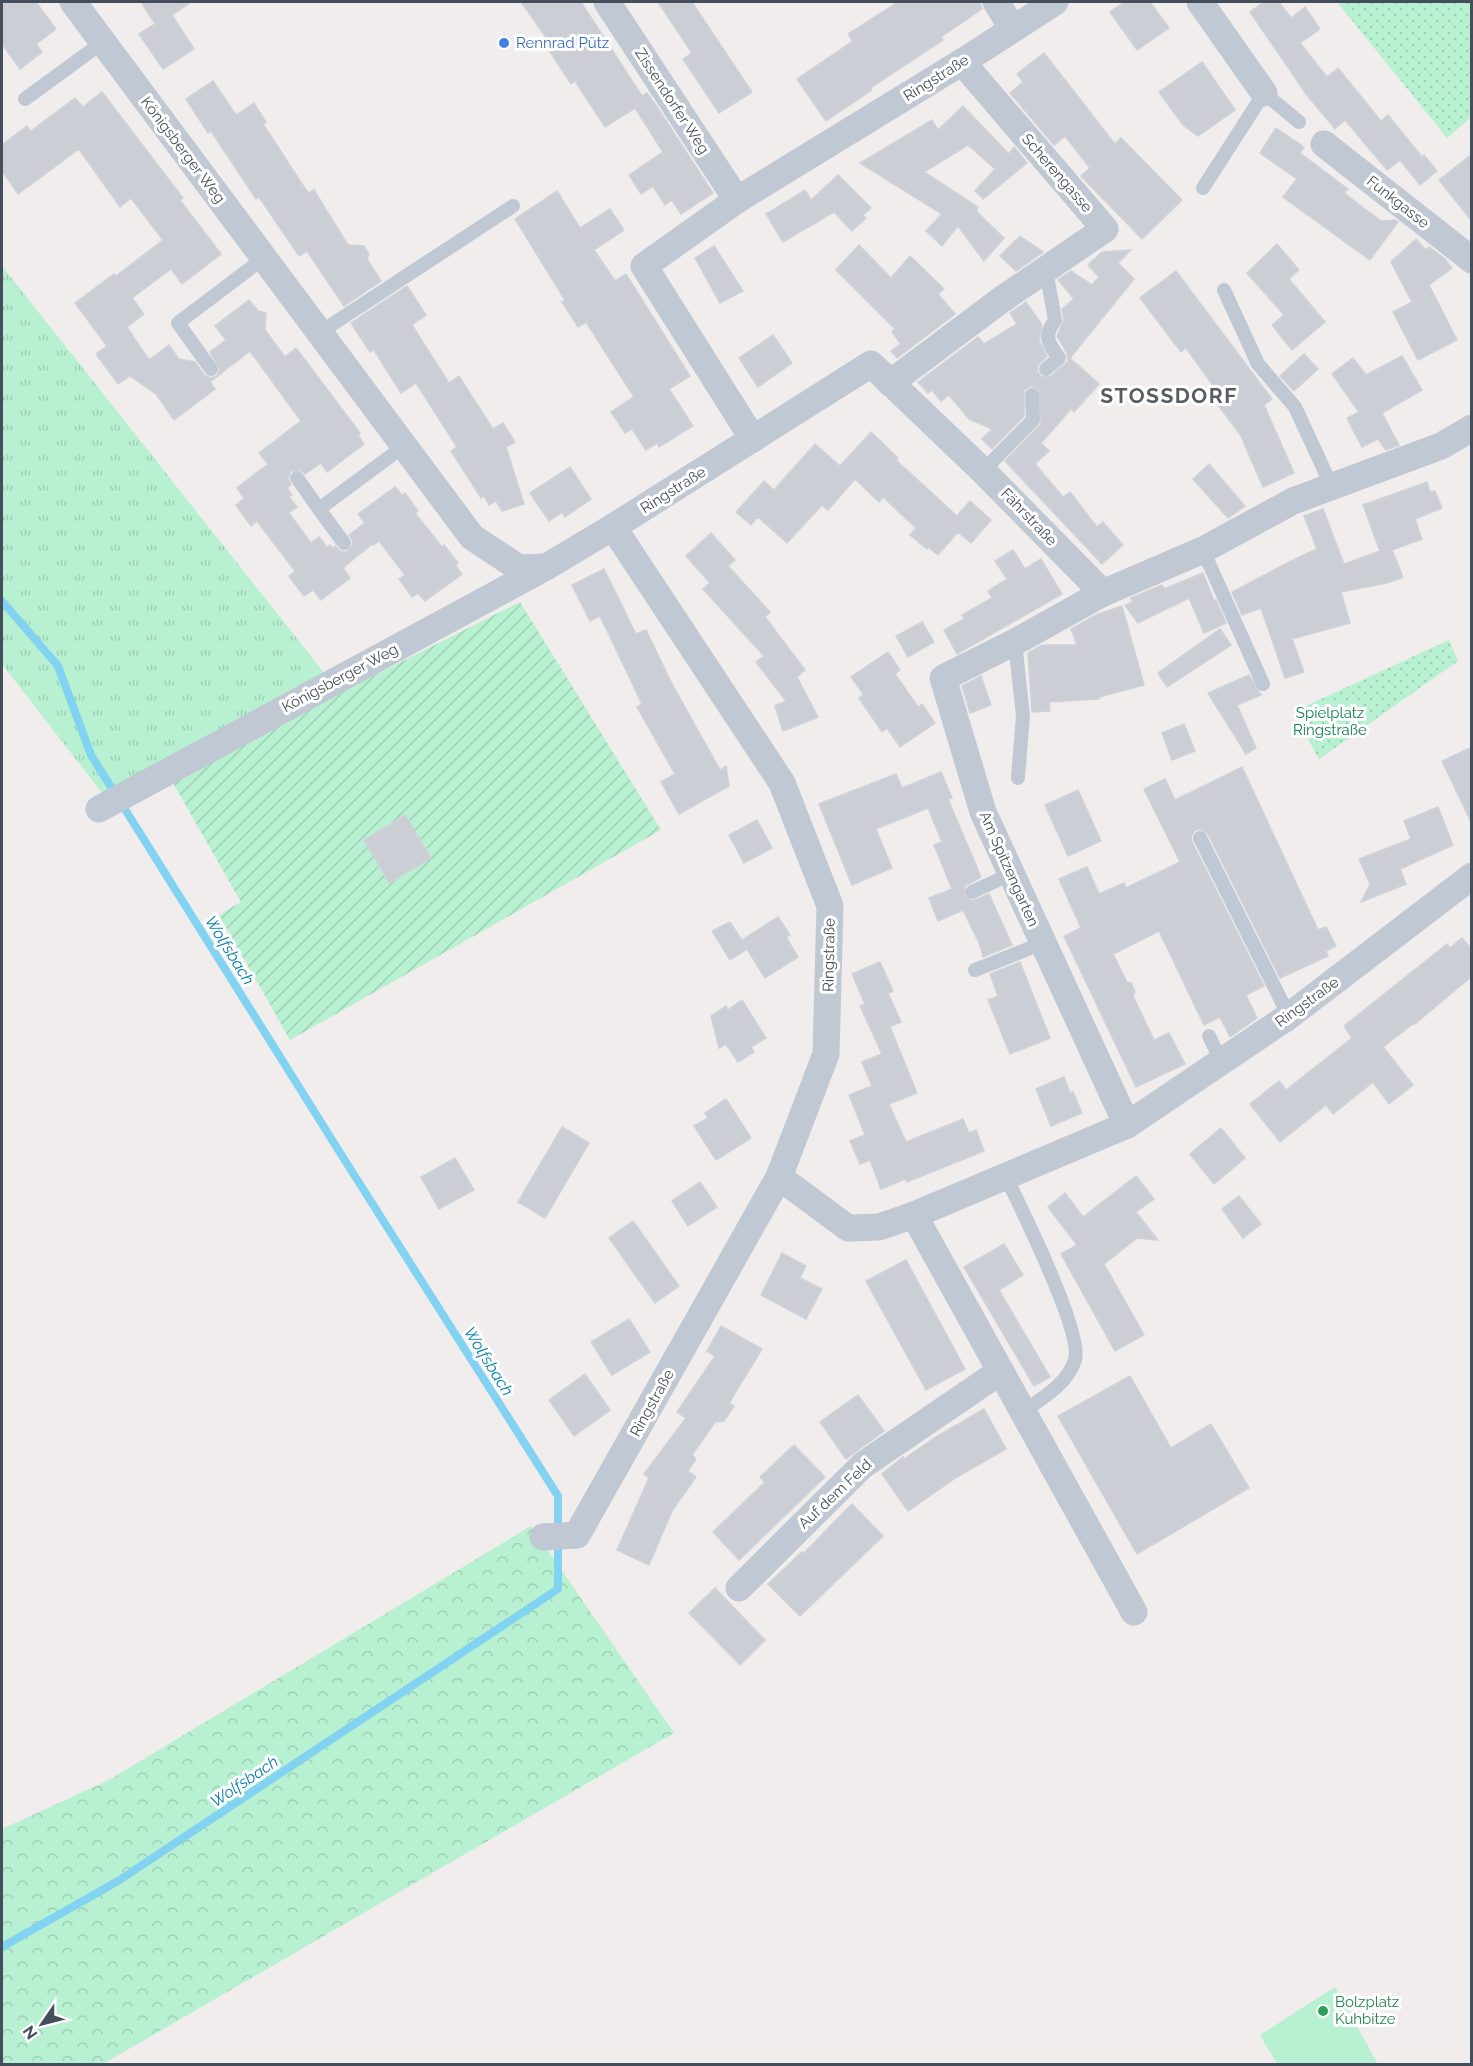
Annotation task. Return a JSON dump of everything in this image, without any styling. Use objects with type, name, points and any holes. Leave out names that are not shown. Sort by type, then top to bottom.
[{"type":"street","name":"Königsberger Weg","points":[[73,2],[472,537],[519,568],[546,567]]},
{"type":"street","name":"Zissendorfer Weg","points":[[607,2],[737,200]]},
{"type":"street","points":[[996,2],[1013,29]]},
{"type":"street","name":"Ringstraße","points":[[543,1537],[577,1535],[779,1177],[826,1054],[830,906],[782,783],[613,527],[753,439],[644,266],[737,200],[962,63],[1055,2]]},
{"type":"street","points":[[1200,2],[1264,93]]},
{"type":"street","name":"Scherengasse","points":[[890,383],[1001,300],[1105,229],[962,63]]},
{"type":"street","name":"Funkgasse","points":[[1324,144],[1472,260]]},
{"type":"street","name":"Fährstraße","points":[[753,439],[871,364],[983,471],[1103,593]]},
{"type":"street","points":[[1103,593],[1203,550],[1293,501],[1441,446],[1472,428]]},
{"type":"street","name":"Königsberger Weg","points":[[99,809],[546,567],[613,527]]},
{"type":"street","name":"Am Spitzengarten","points":[[1103,593],[944,678],[983,812],[1127,1125]]},
{"type":"street","name":"Ringstraße","points":[[779,1177],[848,1228],[879,1227],[914,1215],[1127,1125],[1289,1016],[1472,876]]},
{"type":"street","points":[[914,1215],[1134,1612]]},
{"type":"street","name":"Auf dem Feld","points":[[738,1588],[863,1465],[1001,1371]]},
{"type":"lane","points":[[25,99],[103,42]]},
{"type":"lane","points":[[1203,188],[1264,93],[1299,122]]},
{"type":"lane","points":[[320,333],[513,206]]},
{"type":"lane","points":[[211,369],[178,323],[264,258]]},
{"type":"lane","points":[[1046,270],[1055,320],[1049,328],[1048,342],[1059,358],[1046,369]]},
{"type":"lane","points":[[1224,290],[1258,364],[1295,407],[1332,487]]},
{"type":"lane","points":[[983,471],[1033,420],[1032,395]]},
{"type":"lane","points":[[319,509],[404,446]]},
{"type":"lane","points":[[297,477],[344,543]]},
{"type":"lane","points":[[1203,550],[1263,684]]},
{"type":"lane","points":[[1015,642],[1023,716],[1018,778]]},
{"type":"lane","points":[[1200,838],[1289,1016]]},
{"type":"lane","points":[[972,892],[1011,874]]},
{"type":"lane","points":[[975,970],[1043,943]]},
{"type":"lane","points":[[1209,1036],[1222,1063]]},
{"type":"lane","points":[[1005,1175],[1071,1325],[1076,1358],[1067,1377],[1024,1411]]},
{"type":"green space","points":[[1337,2],[1471,2],[1471,117],[1447,138]]},
{"type":"green space","points":[[2,266],[325,674],[102,793],[2,664]]},
{"type":"green space","points":[[520,602],[661,830],[290,1040],[219,915],[241,902],[170,778]]},
{"type":"green space","name":"Spielplatz Ringstraße","points":[[1449,640],[1458,661],[1319,759],[1293,712]]},
{"type":"green space","points":[[531,1526],[674,1733],[103,2064],[2,2064],[2,1829],[109,1780]]},
{"type":"green space","name":"Bolzplatz Kuhbitze","points":[[1335,1987],[1378,2064],[1277,2064],[1260,2035]]},
{"type":"building","points":[[2,2],[36,2],[56,29],[36,44],[42,52],[20,69],[2,44]]},
{"type":"building","points":[[141,2],[191,2],[172,15],[194,49],[163,69],[139,34],[155,24]]},
{"type":"building","points":[[521,2],[581,2],[642,96],[647,93],[713,193],[681,214],[672,200],[665,205],[653,186],[641,194],[629,175],[663,152],[635,108],[605,127],[575,81],[571,84],[546,46],[550,43]]},
{"type":"building","points":[[658,2],[692,2],[752,92],[719,113],[683,59],[692,53]]},
{"type":"building","points":[[898,2],[980,2],[982,9],[941,37],[943,40],[870,88],[872,90],[826,121],[797,79],[853,41],[848,34]]},
{"type":"building","points":[[1125,2],[1150,2],[1169,28],[1137,50],[1110,12]]},
{"type":"building","points":[[1264,2],[1279,2],[1291,18],[1305,7],[1320,29],[1300,43],[1327,77],[1338,68],[1381,121],[1388,115],[1422,157],[1424,155],[1437,171],[1420,185],[1400,160],[1387,170],[1345,120],[1335,129],[1306,94],[1250,12]]},
{"type":"building","points":[[1044,53],[1115,144],[1121,138],[1182,200],[1142,239],[1081,176],[1090,168],[1065,136],[1054,145],[1010,93],[1023,82],[1017,74]]},
{"type":"building","points":[[1202,62],[1235,110],[1198,136],[1183,125],[1159,92]]},
{"type":"building","points":[[213,81],[236,115],[254,103],[266,122],[263,124],[308,193],[314,190],[348,245],[364,246],[369,254],[367,259],[381,281],[344,306],[307,251],[299,256],[259,197],[256,199],[211,131],[208,133],[186,99]]},
{"type":"building","points":[[102,92],[183,198],[180,200],[221,254],[182,284],[171,269],[132,298],[144,314],[127,327],[149,360],[169,345],[179,359],[195,362],[204,375],[211,378],[217,376],[220,369],[210,352],[226,340],[215,326],[249,300],[258,311],[266,313],[265,330],[285,357],[296,348],[360,433],[358,435],[364,444],[327,472],[321,463],[305,474],[300,470],[291,471],[288,478],[291,485],[287,488],[292,495],[289,497],[297,507],[289,513],[311,543],[319,537],[327,547],[335,546],[340,551],[346,552],[352,546],[353,541],[349,535],[365,523],[358,514],[395,487],[402,495],[405,493],[418,511],[415,513],[458,563],[455,565],[462,574],[425,601],[418,593],[412,597],[399,579],[405,575],[379,541],[372,544],[343,568],[350,578],[321,600],[313,590],[304,596],[289,576],[295,571],[257,521],[251,526],[236,505],[244,498],[237,488],[268,464],[259,453],[301,421],[250,351],[210,382],[215,389],[174,420],[156,394],[130,376],[118,384],[96,354],[107,346],[75,303],[114,274],[116,276],[163,240],[131,198],[120,207],[79,149],[18,194],[2,171],[2,145],[27,126],[31,131],[75,98],[83,107]]},
{"type":"building","points":[[963,106],[1009,154],[1014,147],[1027,163],[983,199],[975,191],[995,169],[968,145],[924,172],[978,207],[976,211],[1004,238],[984,261],[958,226],[942,246],[926,231],[942,214],[860,163],[932,120],[938,130]]},
{"type":"building","points":[[1276,128],[1304,147],[1300,153],[1348,189],[1344,193],[1381,221],[1395,220],[1398,222],[1370,260],[1283,197],[1297,179],[1260,153]]},
{"type":"building","points":[[1472,154],[1472,221],[1439,180]]},
{"type":"building","points":[[838,175],[871,208],[863,215],[866,218],[852,231],[834,212],[783,242],[766,214],[805,190],[811,200]]},
{"type":"building","points":[[557,191],[580,228],[610,209],[624,230],[594,250],[615,281],[626,274],[690,376],[669,389],[693,426],[659,447],[657,443],[646,450],[632,429],[625,433],[611,412],[634,397],[586,322],[578,327],[562,302],[565,300],[515,219]]},
{"type":"building","points":[[1020,236],[1043,252],[1016,271],[1000,256]]},
{"type":"building","points":[[1416,239],[1426,250],[1429,247],[1445,259],[1452,268],[1429,285],[1457,340],[1418,360],[1393,312],[1412,302],[1391,262]]},
{"type":"building","points":[[1277,244],[1299,270],[1289,279],[1325,322],[1292,350],[1272,325],[1284,315],[1247,273]]},
{"type":"building","points":[[859,245],[891,278],[910,256],[944,289],[938,294],[955,314],[897,358],[891,351],[901,344],[892,332],[895,329],[836,270]]},
{"type":"building","points":[[714,246],[743,291],[720,303],[695,258]]},
{"type":"building","points":[[1131,250],[1118,263],[1134,279],[1070,358],[1099,384],[1074,412],[1071,409],[1041,443],[1049,451],[1035,464],[1063,497],[1070,492],[1097,527],[1103,522],[1123,545],[1102,564],[1005,461],[1041,424],[1039,390],[1031,386],[1024,390],[1024,416],[992,449],[982,439],[992,429],[969,419],[949,395],[941,401],[932,390],[928,393],[918,382],[978,337],[984,344],[1017,324],[1010,313],[1026,302],[1042,325],[1039,341],[1047,356],[1038,365],[1037,371],[1042,377],[1051,376],[1068,361],[1067,353],[1057,336],[1064,319],[1062,309],[1074,299],[1058,280],[1071,271],[1092,285],[1099,277],[1088,265],[1102,252]]},
{"type":"building","points":[[1176,271],[1272,399],[1264,405],[1294,473],[1263,487],[1240,434],[1214,400],[1220,395],[1186,348],[1181,352],[1140,298]]},
{"type":"building","points":[[407,286],[426,315],[412,325],[449,383],[459,376],[493,429],[503,423],[515,442],[506,447],[524,504],[502,511],[496,501],[489,505],[484,496],[481,498],[451,451],[457,447],[416,383],[401,393],[374,350],[370,352],[351,323]]},
{"type":"building","points":[[773,335],[792,363],[758,387],[739,358]]},
{"type":"building","points":[[1304,354],[1318,369],[1294,391],[1280,376]]},
{"type":"building","points":[[1402,356],[1422,390],[1382,413],[1399,445],[1386,450],[1378,439],[1362,447],[1347,418],[1359,412],[1332,374],[1353,358],[1366,375]]},
{"type":"building","points":[[871,432],[898,458],[896,460],[957,516],[970,501],[991,520],[971,543],[958,532],[938,555],[928,547],[927,549],[910,535],[916,528],[883,497],[879,502],[855,479],[828,510],[822,505],[787,543],[758,517],[751,525],[736,512],[764,481],[774,490],[815,444],[840,466]]},
{"type":"building","points":[[1209,464],[1245,506],[1228,518],[1193,479]]},
{"type":"building","points":[[570,467],[591,499],[565,517],[562,512],[549,521],[530,493]]},
{"type":"building","points":[[1427,482],[1430,492],[1435,491],[1442,508],[1415,519],[1422,539],[1392,550],[1403,577],[1387,583],[1341,592],[1350,623],[1292,639],[1304,672],[1285,678],[1261,608],[1242,615],[1232,592],[1293,560],[1297,565],[1295,559],[1317,549],[1304,516],[1323,509],[1344,564],[1380,551],[1363,505]]},
{"type":"building","points":[[711,533],[735,560],[728,566],[770,612],[765,617],[805,670],[797,677],[818,717],[783,731],[775,706],[786,701],[756,662],[764,656],[703,589],[710,583],[686,556]]},
{"type":"building","points":[[1013,550],[1025,569],[1041,559],[1062,594],[957,654],[944,630],[964,619],[962,615],[992,598],[988,591],[1007,579],[995,561]]},
{"type":"building","points":[[604,569],[636,634],[646,630],[671,682],[720,770],[726,766],[729,786],[679,814],[661,782],[675,774],[637,707],[642,704],[600,616],[590,621],[572,585]]},
{"type":"building","points":[[1203,573],[1226,623],[1204,633],[1189,598],[1138,623],[1125,605],[1133,602],[1131,598],[1162,585],[1164,589]]},
{"type":"building","points":[[1122,606],[1144,685],[1099,697],[1099,699],[1049,702],[1050,711],[1032,712],[1028,653],[1042,645],[1077,645],[1071,629],[1096,615]]},
{"type":"building","points":[[922,622],[934,642],[908,657],[896,636]]},
{"type":"building","points":[[1220,629],[1231,645],[1167,687],[1158,673]]},
{"type":"building","points":[[888,652],[900,670],[895,674],[918,707],[922,704],[935,723],[900,747],[887,728],[882,732],[859,698],[864,695],[851,677]]},
{"type":"building","points":[[1249,675],[1261,695],[1237,705],[1256,748],[1246,754],[1208,693]]},
{"type":"building","points":[[981,676],[991,705],[970,713],[962,686]]},
{"type":"building","points":[[1184,724],[1195,751],[1172,760],[1162,733]]},
{"type":"building","points":[[1472,747],[1472,824],[1442,761]]},
{"type":"building","points":[[1242,767],[1318,930],[1326,927],[1336,946],[1326,951],[1328,956],[1280,978],[1208,834],[1201,829],[1195,830],[1191,837],[1192,842],[1264,986],[1246,995],[1257,1018],[1230,1037],[1220,1017],[1204,1025],[1159,931],[1113,954],[1127,982],[1131,983],[1135,992],[1133,996],[1154,1040],[1169,1033],[1185,1064],[1136,1087],[1064,936],[1081,928],[1059,879],[1087,867],[1099,894],[1124,883],[1126,888],[1180,862],[1144,789],[1165,779],[1175,800]]},
{"type":"building","points":[[941,772],[952,798],[948,799],[981,877],[965,886],[964,895],[972,901],[989,894],[1012,945],[983,957],[980,945],[963,910],[938,921],[929,898],[952,889],[934,845],[942,842],[928,808],[876,829],[892,868],[852,885],[819,804],[896,774],[902,788]]},
{"type":"building","points":[[1078,790],[1101,841],[1068,856],[1045,805]]},
{"type":"building","points":[[1438,807],[1453,845],[1400,869],[1406,884],[1361,902],[1370,884],[1359,859],[1411,839],[1404,821]]},
{"type":"building","points":[[405,815],[431,858],[389,883],[364,840]]},
{"type":"building","points":[[757,820],[772,848],[744,863],[729,835]]},
{"type":"building","points":[[778,917],[790,935],[786,937],[798,957],[765,978],[747,949],[730,960],[712,931],[730,922],[747,948],[742,940]]},
{"type":"building","points":[[1462,938],[1472,949],[1472,976],[1415,1024],[1383,1047],[1413,1085],[1389,1104],[1373,1082],[1333,1114],[1326,1105],[1280,1142],[1250,1104],[1279,1081],[1286,1090],[1352,1038],[1344,1026],[1447,944],[1450,948]]},
{"type":"building","points":[[880,962],[893,991],[888,993],[901,1022],[890,1027],[917,1093],[889,1104],[906,1142],[963,1119],[969,1133],[976,1130],[984,1151],[907,1182],[905,1179],[881,1189],[870,1160],[860,1164],[850,1141],[865,1135],[849,1095],[872,1086],[862,1062],[882,1054],[860,1006],[865,1004],[852,974]]},
{"type":"building","points":[[1020,962],[1050,1038],[1010,1054],[988,1000],[998,996],[990,974]]},
{"type":"building","points":[[742,1000],[766,1038],[751,1047],[754,1052],[738,1062],[726,1044],[719,1048],[711,1016],[726,1006],[728,1010]]},
{"type":"building","points":[[1064,1077],[1082,1113],[1051,1126],[1036,1089]]},
{"type":"building","points":[[726,1099],[751,1138],[716,1160],[694,1126],[708,1118],[705,1113]]},
{"type":"building","points":[[562,1127],[589,1143],[545,1218],[518,1202]]},
{"type":"building","points":[[1221,1128],[1245,1158],[1214,1184],[1190,1154]]},
{"type":"building","points":[[455,1158],[474,1190],[439,1209],[421,1177]]},
{"type":"building","points":[[1136,1176],[1154,1199],[1136,1212],[1158,1240],[1137,1238],[1104,1264],[1144,1335],[1115,1351],[1061,1254],[1077,1245],[1048,1207],[1065,1193],[1083,1217]]},
{"type":"building","points":[[700,1182],[717,1207],[688,1226],[672,1201]]},
{"type":"building","points":[[1239,1196],[1261,1224],[1243,1238],[1222,1209]]},
{"type":"building","points":[[633,1221],[679,1286],[655,1303],[609,1238]]},
{"type":"building","points":[[1004,1244],[1023,1275],[999,1290],[1050,1377],[1034,1386],[964,1267]]},
{"type":"building","points":[[782,1253],[806,1266],[800,1278],[822,1289],[806,1319],[761,1295]]},
{"type":"building","points":[[906,1260],[965,1369],[926,1390],[866,1281]]},
{"type":"building","points":[[629,1319],[650,1352],[612,1375],[591,1342]]},
{"type":"building","points":[[721,1326],[762,1349],[729,1403],[734,1406],[724,1421],[715,1422],[692,1455],[696,1459],[688,1471],[696,1477],[672,1511],[649,1565],[617,1550],[649,1478],[644,1474],[686,1418],[677,1412],[715,1356],[707,1351]]},
{"type":"building","points":[[585,1374],[610,1410],[574,1436],[549,1400]]},
{"type":"building","points":[[1130,1376],[1171,1448],[1211,1424],[1249,1488],[1137,1554],[1058,1416]]},
{"type":"building","points":[[858,1395],[884,1431],[846,1459],[820,1422]]},
{"type":"building","points":[[984,1409],[1006,1449],[957,1477],[908,1511],[882,1474],[903,1457],[904,1459]]},
{"type":"building","points":[[794,1445],[825,1477],[739,1560],[713,1532],[765,1482],[760,1477]]},
{"type":"building","points":[[852,1504],[883,1536],[800,1616],[768,1584],[802,1552],[804,1553]]},
{"type":"building","points":[[715,1588],[765,1640],[740,1665],[689,1613]]},
{"type":"waterway","name":"Wolfsbach","points":[[2,601],[58,666],[91,755],[558,1496],[558,1589],[118,1881],[2,1947]]},
{"type":"place","name":"Rennrad Pütz","points":[[504,43]]},
{"type":"place","name":"Bolzplatz Kuhbitze","points":[[1323,2011]]},
{"type":"district","name":"STOSSDORF","points":[[1169,396]]}]
